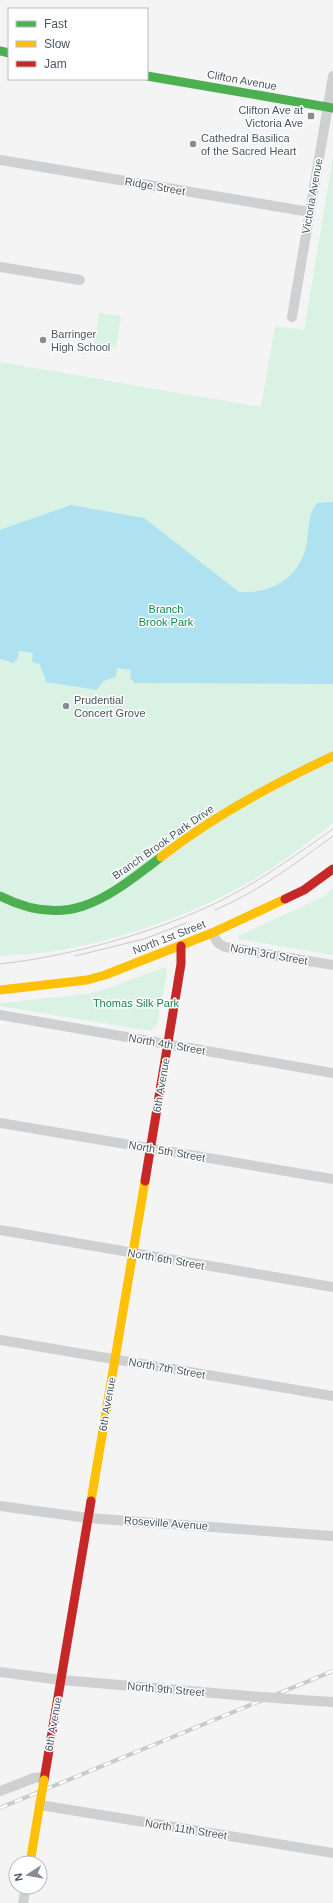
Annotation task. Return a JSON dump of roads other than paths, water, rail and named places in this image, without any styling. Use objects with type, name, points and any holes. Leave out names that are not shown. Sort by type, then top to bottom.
[{"type":"street","name":"Clifton Avenue","points":[[148,76],[330,107]]},
{"type":"street","name":"Victoria Avenue","points":[[292,317],[330,107],[333,76]]},
{"type":"street","name":"Ridge Street","points":[[0,160],[310,212]]},
{"type":"street","points":[[0,268],[80,280]]},
{"type":"street","name":"Branch Brook Park Drive","points":[[0,896],[22,906],[53,911],[78,908],[95,902],[118,888],[171,848],[223,814],[297,772],[333,756]]},
{"type":"street","name":"North 1st Street","points":[[0,990],[93,978],[212,933],[304,890],[333,870]]},
{"type":"street","name":"North 3rd Street","points":[[212,933],[218,943],[225,947],[333,966]]},
{"type":"street","name":"6th Avenue","points":[[31,1855],[168,1044],[181,964],[181,946]]},
{"type":"street","name":"North 4th Street","points":[[0,1015],[333,1073]]},
{"type":"street","name":"North 5th Street","points":[[0,1123],[333,1179]]},
{"type":"street","name":"North 6th Street","points":[[0,1230],[333,1287]]},
{"type":"street","name":"North 7th Street","points":[[0,1340],[333,1396]]},
{"type":"street","name":"Roseville Avenue","points":[[0,1506],[88,1518],[333,1536]]},
{"type":"street","name":"North 9th Street","points":[[0,1672],[61,1680],[333,1702]]},
{"type":"street","points":[[0,1791],[34,1778],[44,1778]]},
{"type":"street","name":"North 11th Street","points":[[40,1804],[333,1853]]},
{"type":"water","points":[[333,502],[333,684],[133,683],[133,680],[130,679],[131,670],[117,668],[116,677],[103,681],[97,690],[45,682],[45,677],[39,664],[32,662],[33,653],[19,651],[17,660],[15,660],[14,663],[0,659],[0,530],[71,505],[144,518],[239,592],[250,592],[270,588],[280,584],[288,578],[301,561],[305,551],[311,514],[314,508],[317,503]]},
{"type":"tram line","points":[[0,964],[83,949],[112,942],[167,924],[218,902],[248,886],[277,868],[333,829]]},
{"type":"tram line","points":[[215,910],[261,886],[291,867],[333,836]]},
{"type":"tram line","points":[[75,956],[144,939],[186,923]]},
{"type":"railway","points":[[0,1808],[333,1671]]},
{"type":"place","name":"Clifton Ave at Victoria Ave","points":[[311,116]]},
{"type":"place","name":"Cathedral Basilica of the Sacred Heart","points":[[193,144]]},
{"type":"place","name":"Barringer High School","points":[[43,340]]},
{"type":"place","name":"Prudential Concert Grove","points":[[66,706]]},
{"type":"park label","name":"Branch Brook Park","points":[[166,615]]},
{"type":"park label","name":"Thomas Silk Park","points":[[136,1003]]}]
